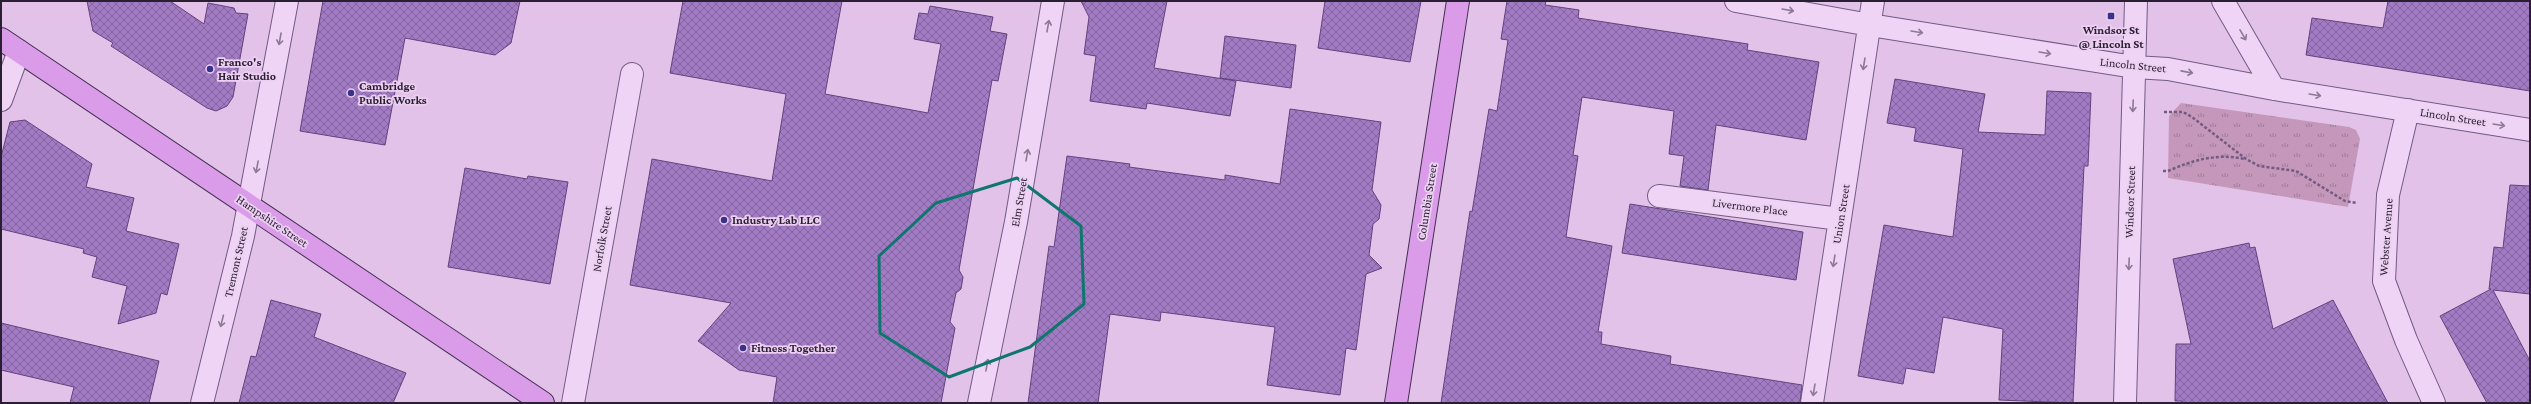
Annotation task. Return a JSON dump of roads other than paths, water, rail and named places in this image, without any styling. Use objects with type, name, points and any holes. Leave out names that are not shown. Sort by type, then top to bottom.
[{"type":"main road","name":"Columbia Street","points":[[1396,403],[1458,1]]},
{"type":"main road","name":"Hampshire Street","points":[[1,39],[543,403]]},
{"type":"street","name":"Tremont Street","points":[[202,403],[249,205],[287,1]]},
{"type":"street","name":"Elm Street","points":[[979,403],[1016,222],[1053,1]]},
{"type":"street","name":"Lincoln Street","points":[[1736,1],[1870,25],[2134,67],[2168,68],[2274,89],[2530,130]]},
{"type":"street","name":"Union Street","points":[[1812,403],[1873,1]]},
{"type":"street","name":"Windsor Street","points":[[2125,403],[2136,1]]},
{"type":"street","points":[[2223,1],[2274,89]]},
{"type":"street","points":[[1,100],[19,51]]},
{"type":"street","name":"Norfolk Street","points":[[573,403],[632,74]]},
{"type":"street","name":"Webster Avenue","points":[[2408,110],[2388,195],[2384,281],[2406,340],[2434,403]]},
{"type":"street","name":"Livermore Place","points":[[1659,196],[1840,219]]},
{"type":"place","name":"Windsor St @ Lincoln St","points":[[2111,16]]},
{"type":"place","name":"Franco's Hair Studio","points":[[210,69]]},
{"type":"place","name":"Cambridge Public Works","points":[[351,93]]},
{"type":"place","name":"Industry Lab LLC","points":[[724,220]]},
{"type":"place","name":"Fitness Together","points":[[743,348]]}]
